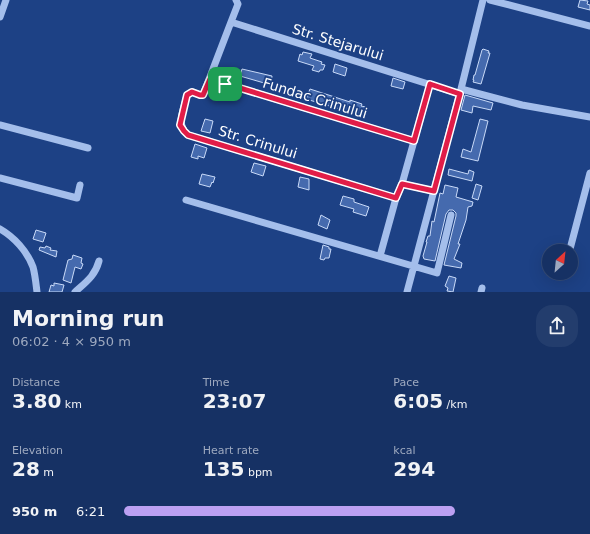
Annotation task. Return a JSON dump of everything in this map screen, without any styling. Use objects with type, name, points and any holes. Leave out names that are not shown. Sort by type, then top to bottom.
[{"type":"street","points":[[0,17],[6,0]]},
{"type":"street","points":[[210,79],[238,4],[236,0]]},
{"type":"street","points":[[407,292],[460,91],[482,0]]},
{"type":"street","points":[[490,0],[590,26]]},
{"type":"street","name":"Str. Stejarului","points":[[231,22],[430,84],[522,105],[590,116]]},
{"type":"street","name":"Fundac Crinului","points":[[210,79],[414,141]]},
{"type":"street","name":"Str. Crinului","points":[[210,79],[203,95],[192,92],[187,95],[180,125],[188,135],[396,198]]},
{"type":"street","points":[[380,256],[430,84]]},
{"type":"street","points":[[0,125],[88,148]]},
{"type":"street","points":[[571,244],[590,173]]},
{"type":"street","points":[[0,178],[77,198],[80,185]]},
{"type":"street","points":[[402,184],[434,191]]},
{"type":"street","points":[[186,200],[437,273],[451,216]]},
{"type":"street","points":[[0,229],[22,248],[30,261],[33,268],[37,292]]},
{"type":"street","points":[[75,292],[96,271],[99,261]]},
{"type":"building","points":[[580,0],[588,1],[587,4],[590,5],[590,10],[578,7]]},
{"type":"building","points":[[483,49],[489,51],[488,53],[490,53],[481,84],[473,82],[473,80]]},
{"type":"building","points":[[303,52],[312,54],[310,58],[322,62],[321,64],[325,65],[323,70],[320,70],[319,72],[312,70],[314,66],[298,61],[300,54],[302,55]]},
{"type":"building","points":[[335,64],[347,68],[345,76],[333,72]]},
{"type":"building","points":[[242,69],[272,76],[271,85],[240,76]]},
{"type":"building","points":[[393,78],[405,82],[403,89],[391,86]]},
{"type":"building","points":[[310,89],[350,102],[350,100],[362,104],[361,106],[366,107],[364,116],[355,116],[356,114],[306,99]]},
{"type":"building","points":[[465,95],[493,103],[491,110],[473,106],[472,113],[461,110]]},
{"type":"building","points":[[205,119],[213,121],[210,133],[201,131]]},
{"type":"building","points":[[480,119],[488,121],[478,161],[461,157],[463,149],[471,152]]},
{"type":"building","points":[[195,144],[207,148],[204,158],[198,156],[198,159],[191,157]]},
{"type":"building","points":[[254,163],[266,166],[263,176],[251,172]]},
{"type":"building","points":[[449,169],[468,174],[469,170],[474,172],[472,181],[448,175]]},
{"type":"building","points":[[202,174],[215,177],[210,187],[199,184]]},
{"type":"building","points":[[300,177],[309,179],[309,190],[298,187]]},
{"type":"building","points":[[476,184],[482,186],[478,200],[472,198]]},
{"type":"building","points":[[445,185],[458,188],[456,197],[473,202],[472,206],[468,207],[466,220],[458,244],[460,244],[454,259],[462,263],[461,268],[444,265],[456,216],[456,213],[453,210],[449,210],[446,214],[435,261],[424,259],[423,256],[428,236],[430,236],[432,221],[434,222],[440,193],[443,194]]},
{"type":"building","points":[[343,196],[354,199],[354,202],[369,207],[366,216],[353,212],[354,209],[340,205]]},
{"type":"building","points":[[321,215],[330,220],[327,229],[318,225]]},
{"type":"building","points":[[36,230],[46,233],[43,242],[33,239]]},
{"type":"building","points":[[323,245],[331,249],[329,258],[325,258],[324,260],[320,259]]},
{"type":"building","points":[[46,246],[51,248],[50,250],[57,251],[56,257],[39,250],[40,247],[45,248]]},
{"type":"building","points":[[73,255],[82,258],[81,263],[83,264],[81,269],[75,267],[71,283],[63,280],[68,260],[72,259]]},
{"type":"building","points":[[449,276],[456,278],[453,292],[447,291],[448,288],[445,286]]},
{"type":"building","points":[[54,283],[64,285],[62,292],[49,292],[51,285],[54,286]]},
{"type":"route","points":[[210,79],[225,84],[414,141],[430,84],[460,94],[434,191],[402,184],[396,198],[188,135],[181,127],[180,122],[188,93],[192,92],[203,95],[210,79]]}]
